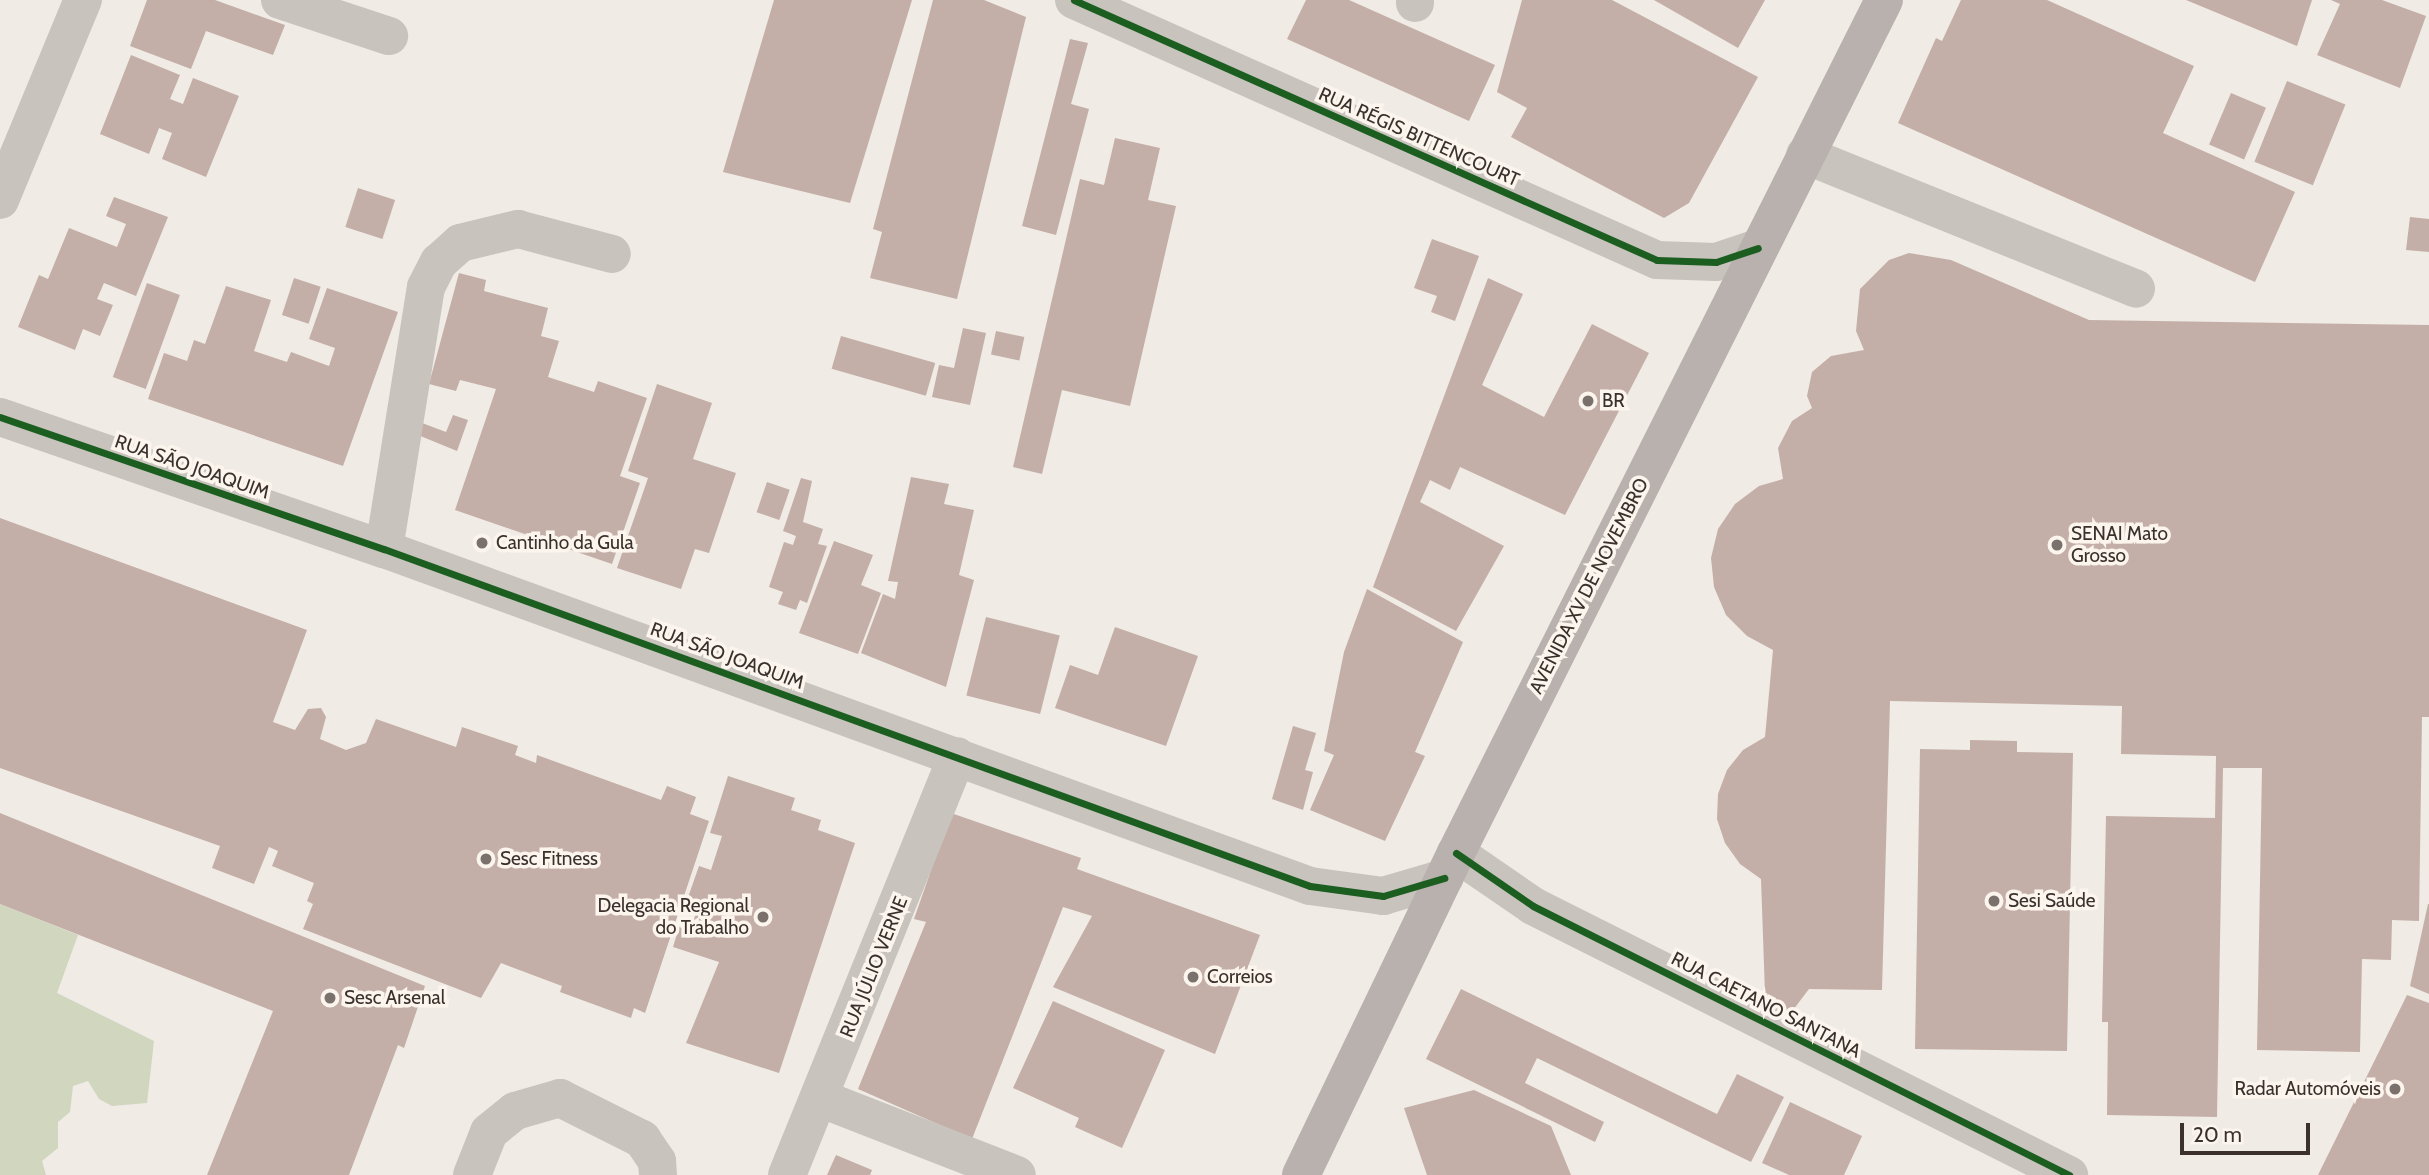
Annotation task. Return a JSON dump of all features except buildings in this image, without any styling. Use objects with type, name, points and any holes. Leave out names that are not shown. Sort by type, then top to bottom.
[{"type":"main road","name":"AVENIDA XV DE NOVEMBRO","points":[[1301,1175],[1450,865],[1884,0]]},
{"type":"street","points":[[0,201],[83,0]]},
{"type":"street","points":[[280,0],[389,36]]},
{"type":"street","name":"RUA RÉGIS BITTENCOURT","points":[[1074,0],[1657,260],[1716,262],[1758,248]]},
{"type":"street","points":[[1805,155],[2136,289]]},
{"type":"street","points":[[384,549],[426,287],[439,262],[460,243],[518,229],[612,254]]},
{"type":"street","name":"RUA SÃO JOAQUIM","points":[[0,417],[384,549],[1311,886],[1383,896],[1450,865]]},
{"type":"street","name":"RUA JÚLIO VERNE","points":[[787,1175],[821,1098],[957,756]]},
{"type":"street","name":"RUA CAETANO SANTANA","points":[[1450,865],[2069,1175]]},
{"type":"street","points":[[472,1175],[489,1132],[515,1111],[560,1098],[642,1139],[657,1161],[658,1175]]},
{"type":"street","points":[[821,1098],[1017,1175]]},
{"type":"green space","points":[[0,904],[78,935],[57,993],[154,1041],[147,1103],[112,1106],[99,1099],[88,1081],[73,1086],[70,1112],[58,1122],[58,1148],[42,1161],[46,1175],[0,1175]]},
{"type":"cycle path","points":[[1074,0],[1657,260],[1716,262],[1758,248]]},
{"type":"cycle path","points":[[0,417],[384,549],[1310,886],[1383,896],[1444,878]]},
{"type":"cycle path","points":[[1456,853],[1533,906],[2069,1175]]},
{"type":"place","name":"BR","points":[[1588,401]]},
{"type":"place","name":"Cantinho da Gula","points":[[482,543]]},
{"type":"place","name":"SENAI Mato Grosso","points":[[2057,545]]},
{"type":"place","name":"Sesc Fitness","points":[[486,859]]},
{"type":"place","name":"Sesi Saúde","points":[[1994,901]]},
{"type":"place","name":"Delegacia Regional do Trabalho","points":[[763,917]]},
{"type":"place","name":"Correios","points":[[1193,977]]},
{"type":"place","name":"Sesc Arsenal","points":[[330,998]]},
{"type":"place","name":"Radar Automóveis","points":[[2395,1089]]}]
